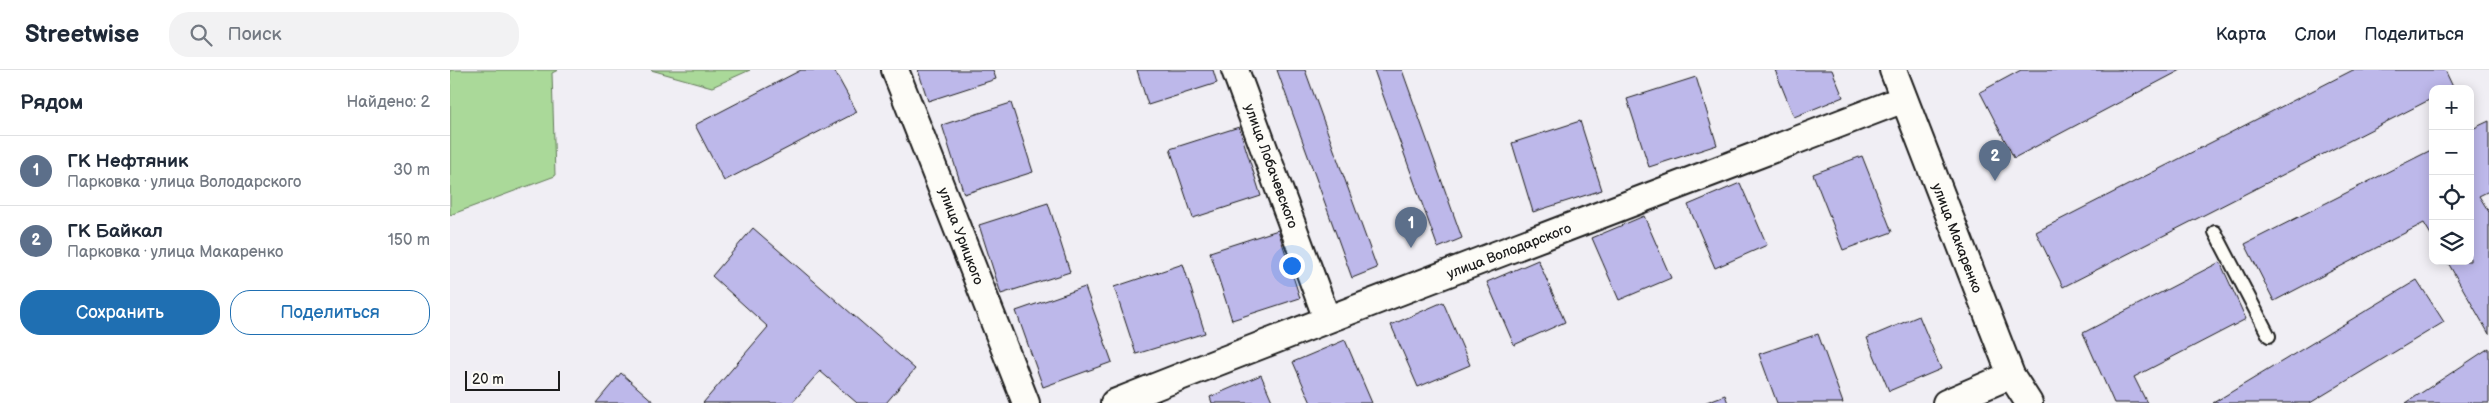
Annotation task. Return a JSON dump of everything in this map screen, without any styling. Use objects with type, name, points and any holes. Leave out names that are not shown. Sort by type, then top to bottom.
[{"type":"street","name":"улица Урицкого","points":[[895,70],[1026,403]]},
{"type":"street","name":"улица Лобачевского","points":[[1235,70],[1327,319]]},
{"type":"street","name":"улица Макаренко","points":[[1893,70],[2011,375],[2030,403]]},
{"type":"street","name":"улица Володарского","points":[[1114,403],[1327,319],[1904,99]]},
{"type":"street","points":[[1946,403],[2011,375]]},
{"type":"lane","points":[[2216,232],[2270,336]]},
{"type":"green space","points":[[450,70],[558,70],[552,73],[555,176],[450,215]]},
{"type":"green space","points":[[651,70],[750,70],[712,87]]},
{"type":"building","points":[[801,70],[834,70],[857,112],[724,181],[695,125]]},
{"type":"building","points":[[918,70],[993,70],[996,79],[928,101]]},
{"type":"building","points":[[1137,70],[1213,70],[1217,83],[1148,105]]},
{"type":"building","points":[[1277,70],[1305,70],[1377,268],[1352,278]]},
{"type":"building","points":[[1374,70],[1402,70],[1462,238],[1438,248]]},
{"type":"building","points":[[1775,70],[1832,70],[1843,97],[1794,117]]},
{"type":"building","points":[[2021,70],[2181,70],[2014,158],[1980,92]]},
{"type":"building","points":[[2353,70],[2445,70],[2452,85],[2429,85],[2429,100],[2063,287],[2036,232]]},
{"type":"building","points":[[1696,77],[1717,145],[1649,167],[1627,99]]},
{"type":"building","points":[[1011,103],[1033,172],[964,194],[942,125]]},
{"type":"building","points":[[1580,121],[1602,190],[1533,212],[1512,143]]},
{"type":"building","points":[[2489,121],[2489,191],[2479,196],[2489,212],[2489,334],[2449,265],[2474,265],[2474,128]]},
{"type":"building","points":[[1239,127],[1261,196],[1193,218],[1170,149]]},
{"type":"building","points":[[2429,151],[2429,231],[2424,223],[2274,301],[2245,244]]},
{"type":"building","points":[[1862,156],[1892,232],[1843,250],[1813,174]]},
{"type":"building","points":[[1740,183],[1767,245],[1715,268],[1688,205]]},
{"type":"building","points":[[1048,203],[1070,272],[1001,294],[979,225]]},
{"type":"building","points":[[1644,216],[1671,278],[1619,300],[1592,238]]},
{"type":"building","points":[[753,228],[915,369],[886,403],[857,403],[820,371],[792,403],[703,403],[768,327],[712,276]]},
{"type":"building","points":[[1278,230],[1300,298],[1232,320],[1210,252]]},
{"type":"building","points":[[1538,260],[1565,322],[1514,345],[1487,282]]},
{"type":"building","points":[[2220,262],[2246,319],[2134,377],[2147,403],[2114,403],[2083,333]]},
{"type":"building","points":[[1183,264],[1205,333],[1136,354],[1114,287]]},
{"type":"building","points":[[2417,280],[2444,322],[2310,403],[2213,403]]},
{"type":"building","points":[[1085,287],[1112,362],[1043,387],[1016,311]]},
{"type":"building","points":[[1443,302],[1470,365],[1418,387],[1391,325]]},
{"type":"building","points":[[1919,316],[1941,369],[1889,391],[1867,338]]},
{"type":"building","points":[[1818,334],[1843,403],[1777,403],[1759,354]]},
{"type":"building","points":[[1345,340],[1372,403],[1311,403],[1293,362]]},
{"type":"building","points":[[2489,348],[2489,403],[2406,403]]},
{"type":"building","points":[[621,373],[655,403],[596,403]]},
{"type":"building","points":[[1261,375],[1273,403],[1212,403],[1210,397]]},
{"type":"building","points":[[1725,395],[1728,403],[1704,403]]},
{"type":"place","name":"ГК Байкал","points":[[1995,181]]},
{"type":"place","name":"ГК Нефтяник","points":[[1411,248]]}]
